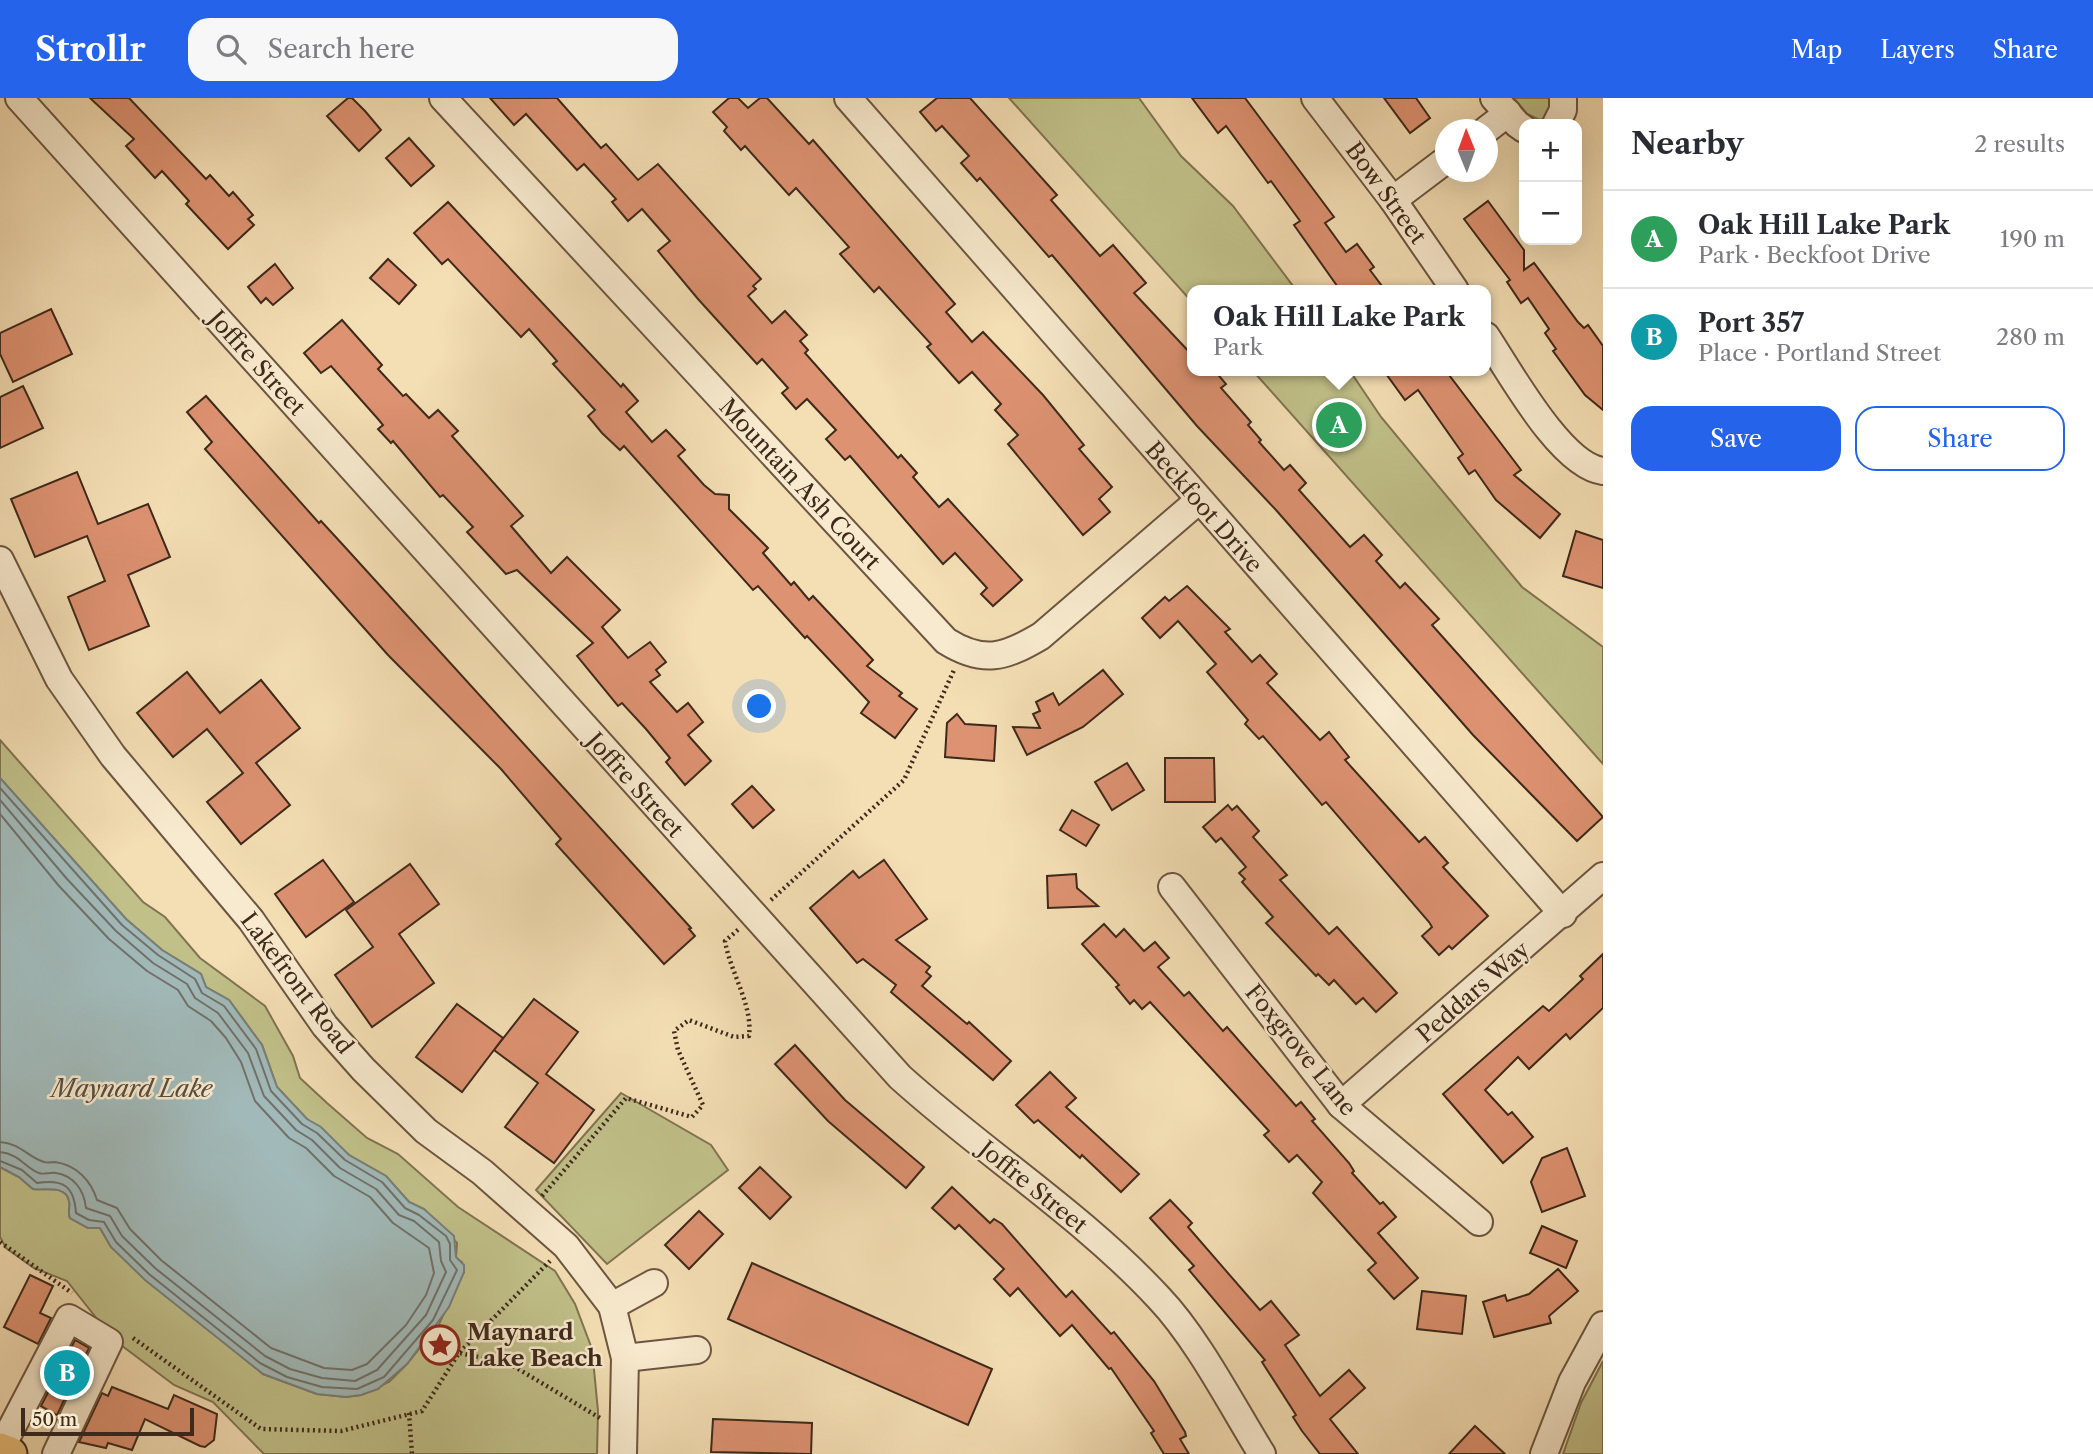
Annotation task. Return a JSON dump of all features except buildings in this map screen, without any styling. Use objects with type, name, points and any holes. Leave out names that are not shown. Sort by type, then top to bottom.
[{"type":"main road","points":[[0,1450],[10,1454]]},
{"type":"street","name":"Joffre Street","points":[[19,98],[900,1077],[936,1110],[1120,1258],[1162,1301],[1262,1454]]},
{"type":"street","name":"Mountain Ash Court","points":[[443,98],[946,641],[962,652]]},
{"type":"street","name":"Beckfoot Drive","points":[[848,98],[1198,501],[1563,914]]},
{"type":"street","name":"Bow Street","points":[[1315,98],[1393,200],[1452,285]]},
{"type":"street","points":[[1558,119],[1563,110],[1563,98]]},
{"type":"street","points":[[1393,200],[1435,168]]},
{"type":"street","points":[[1491,343],[1554,435],[1574,459],[1589,470],[1603,471]]},
{"type":"street","points":[[962,652],[988,657],[1013,653],[1041,636],[1198,501]]},
{"type":"street","name":"Lakefront Road","points":[[0,560],[59,679],[113,756],[251,920],[325,1026],[425,1131],[482,1172],[566,1246],[612,1306],[625,1358],[623,1454]]},
{"type":"street","name":"Peddars Way","points":[[1341,1105],[1563,914],[1603,876]]},
{"type":"street","name":"Foxgrove Lane","points":[[1172,887],[1341,1105],[1479,1222]]},
{"type":"street","points":[[612,1306],[654,1283]]},
{"type":"street","points":[[0,1450],[69,1318],[109,1342],[56,1454]]},
{"type":"street","points":[[1544,1454],[1572,1382],[1603,1325]]},
{"type":"street","points":[[625,1358],[697,1350]]},
{"type":"path","points":[[528,1212],[626,1098],[692,1117],[703,1105],[678,1050],[674,1031],[689,1020],[734,1037],[749,1036],[751,1022],[728,962],[725,941],[904,780],[962,652]]},
{"type":"path","points":[[0,1242],[75,1296]]},
{"type":"path","points":[[127,1333],[261,1429],[341,1431],[422,1411],[459,1353],[566,1246]]},
{"type":"path","points":[[459,1353],[510,1364],[604,1420],[625,1427]]},
{"type":"path","points":[[409,1413],[412,1454]]},
{"type":"shaded area","points":[[1009,98],[1139,98],[1181,156],[1233,206],[1292,285],[1187,285],[1187,296]]},
{"type":"shaded area","points":[[1514,98],[1555,98],[1554,114],[1538,119],[1527,114]]},
{"type":"shaded area","points":[[1257,376],[1353,376],[1381,417],[1522,587],[1603,647],[1603,764]]},
{"type":"shaded area","points":[[0,740],[143,902],[165,917],[200,958],[265,1006],[293,1056],[300,1078],[367,1138],[398,1154],[458,1207],[555,1271],[575,1304],[592,1349],[598,1411],[597,1454],[264,1454],[213,1402],[174,1385],[113,1339],[67,1281],[34,1268],[6,1248],[0,1237],[0,1167],[19,1177],[33,1189],[64,1192],[70,1205],[70,1218],[88,1228],[100,1228],[111,1247],[263,1374],[317,1394],[346,1397],[361,1395],[389,1382],[407,1364],[439,1324],[464,1272],[462,1262],[456,1258],[457,1243],[424,1209],[409,1202],[386,1176],[349,1155],[307,1119],[277,1087],[262,1045],[229,1000],[206,987],[201,974],[162,950],[126,919],[0,778]]},
{"type":"shaded area","points":[[621,1093],[711,1145],[728,1170],[607,1264],[536,1190]]},
{"type":"shaded area","points":[[1603,1361],[1603,1454],[1563,1454],[1581,1403]]},
{"type":"water","name":"Maynard Lake","points":[[0,778],[126,919],[162,950],[201,974],[206,987],[229,1000],[262,1045],[277,1087],[307,1119],[321,1127],[349,1155],[386,1176],[409,1202],[424,1209],[454,1236],[456,1257],[464,1265],[464,1272],[449,1307],[407,1364],[378,1389],[346,1397],[317,1394],[263,1374],[145,1280],[111,1247],[100,1228],[88,1228],[70,1218],[70,1205],[64,1192],[33,1189],[19,1177],[0,1167]]},
{"type":"place","name":"Oak Hill Lake Park","points":[[1339,425]]},
{"type":"place","name":"Maynard Lake Beach","points":[[440,1345]]},
{"type":"place","name":"Port 357","points":[[67,1373]]}]
